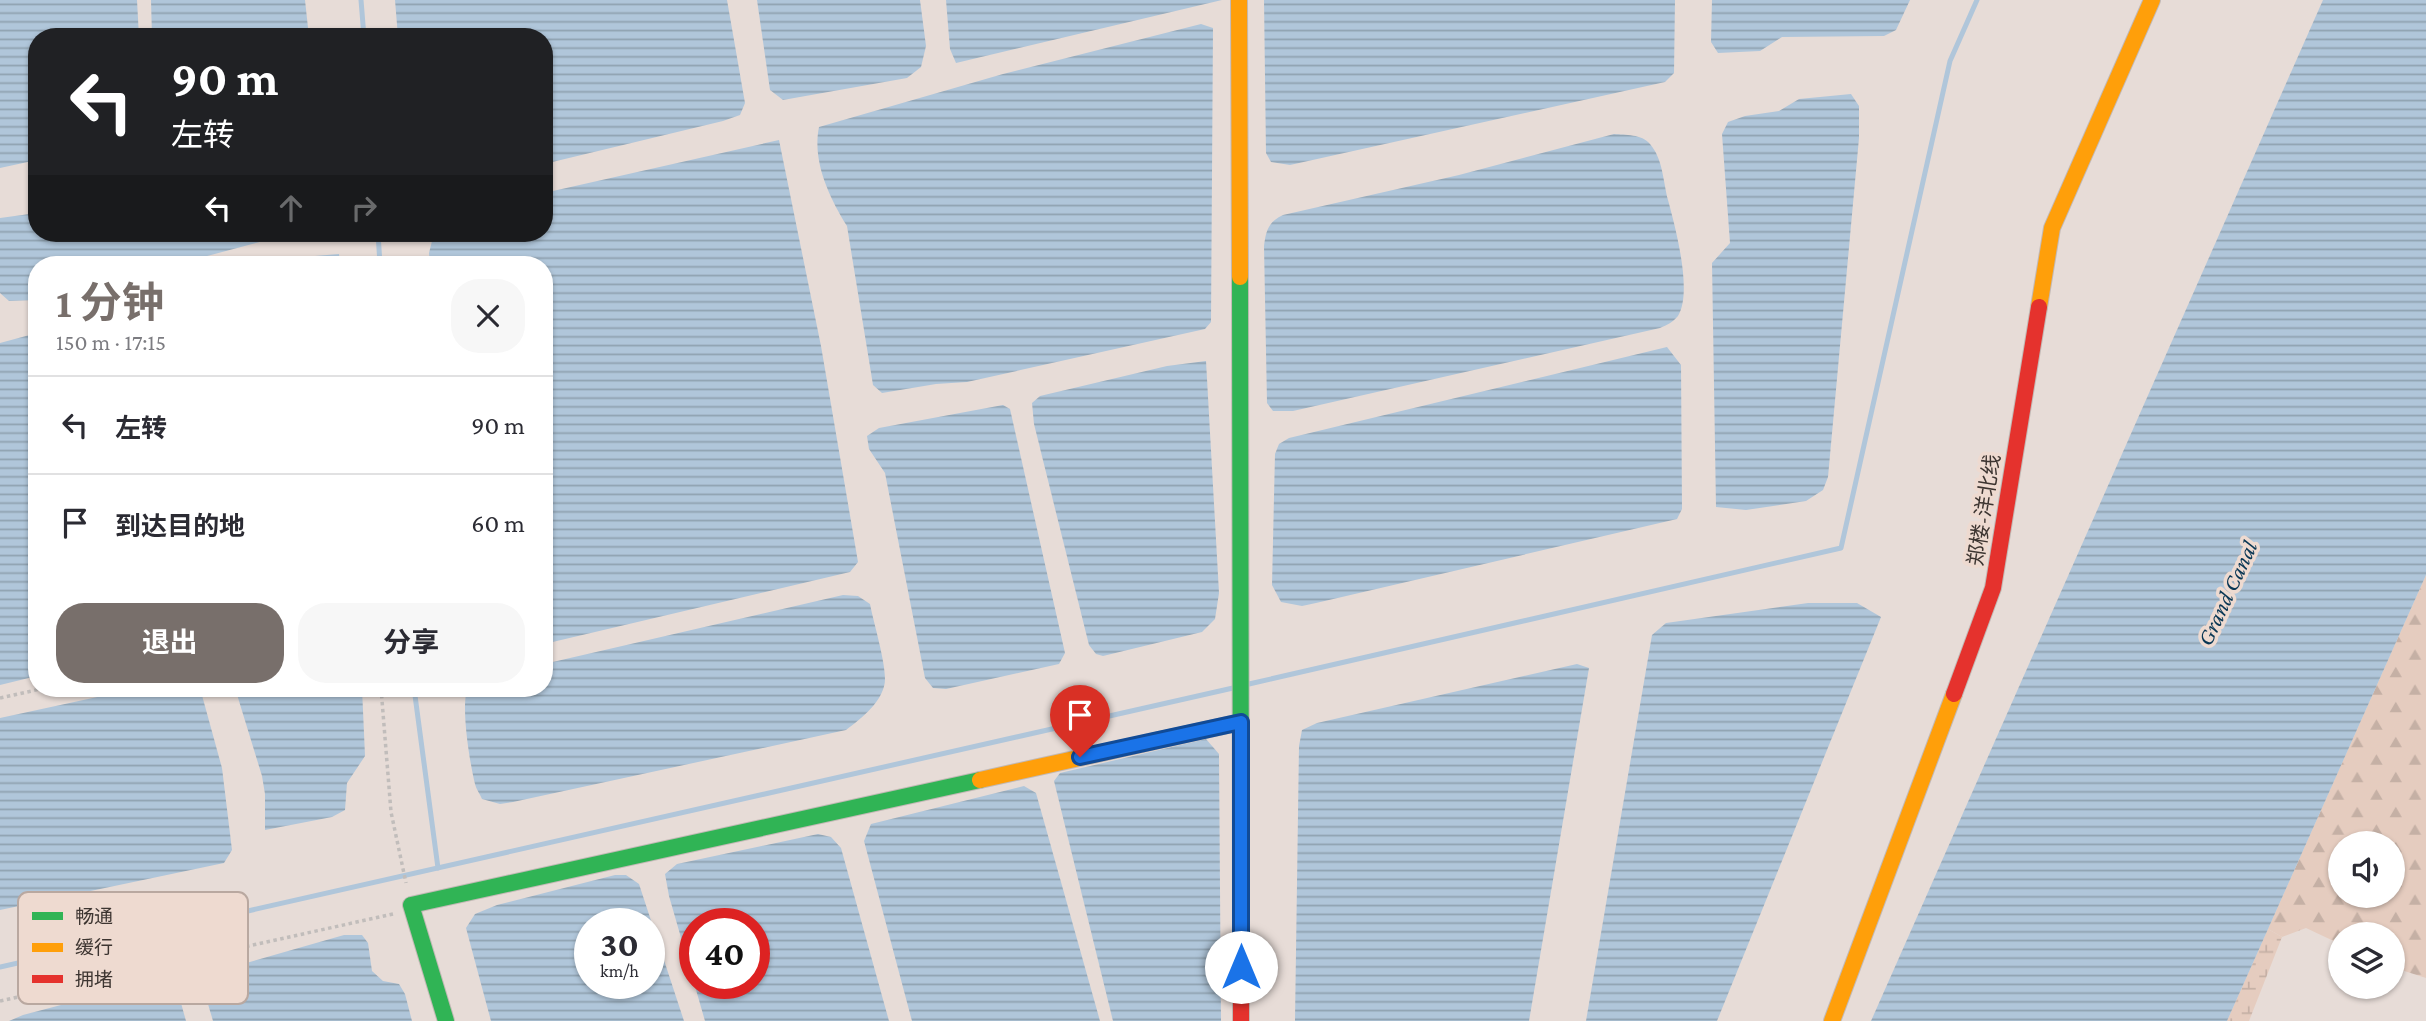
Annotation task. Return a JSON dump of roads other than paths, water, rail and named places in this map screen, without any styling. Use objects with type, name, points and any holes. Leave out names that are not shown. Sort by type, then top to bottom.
[{"type":"street","points":[[1239,0],[1241,1021]]},
{"type":"street","name":"郑楼-洋北线","points":[[1832,1021],[1993,588],[2052,228],[2152,0]]},
{"type":"street","points":[[446,1021],[411,905],[1241,722]]},
{"type":"water","points":[[0,0],[137,0],[139,28],[28,28],[28,162],[0,168]]},
{"type":"water","points":[[151,0],[305,0],[308,28],[152,28]]},
{"type":"water","points":[[395,0],[727,0],[745,103],[740,115],[723,121],[553,162],[553,28],[397,28]]},
{"type":"water","points":[[757,0],[920,0],[926,46],[921,67],[907,78],[783,100],[770,90]]},
{"type":"water","points":[[946,0],[1222,0],[956,63],[950,49]]},
{"type":"water","points":[[1264,0],[1675,0],[1674,73],[1665,82],[1290,165],[1271,162],[1266,153]]},
{"type":"water","points":[[1712,0],[1910,0],[1896,30],[1884,36],[1782,37],[1760,51],[1718,53],[1711,42]]},
{"type":"water","name":"Grand Canal","points":[[2323,0],[2426,0],[2426,575],[2227,1021],[1871,1021]]},
{"type":"water","points":[[1201,24],[1213,28],[1211,322],[1205,329],[967,382],[882,393],[873,385],[847,226],[828,191],[820,166],[817,140],[819,127],[1003,74]]},
{"type":"water","points":[[1851,94],[1859,106],[1859,138],[1828,477],[1823,490],[1806,501],[1746,510],[1716,507],[1712,263],[1730,243],[1722,134],[1728,122],[1745,116],[1779,111],[1799,99]]},
{"type":"water","points":[[1614,134],[1643,138],[1654,150],[1660,163],[1683,276],[1682,305],[1674,320],[1660,328],[1293,411],[1273,411],[1267,403],[1264,246],[1267,231],[1274,221],[1283,215],[1459,175]]},
{"type":"water","points":[[779,140],[821,346],[858,562],[850,572],[553,642],[553,256],[429,256],[429,253],[432,242],[553,242],[553,191]]},
{"type":"water","points":[[28,214],[28,242],[260,242],[207,256],[28,256],[28,300],[9,301],[0,293],[0,218]]},
{"type":"water","points":[[28,335],[28,678],[0,685],[0,343]]},
{"type":"water","points":[[1667,347],[1681,365],[1682,509],[1677,519],[1302,606],[1281,602],[1272,585],[1275,454],[1279,444],[1289,438]]},
{"type":"water","points":[[1206,361],[1219,593],[1215,619],[1202,632],[1103,656],[1096,654],[1089,645],[1034,424],[1032,403],[1040,396],[1167,366]]},
{"type":"water","points":[[1003,405],[1010,409],[1065,653],[1059,664],[946,689],[933,688],[925,678],[885,473],[869,449],[867,436],[879,428]]},
{"type":"water","points":[[843,595],[858,596],[870,604],[885,679],[877,701],[846,730],[513,802],[500,804],[482,799],[475,784],[471,763],[466,697],[553,697],[553,662]]},
{"type":"water","points":[[1808,603],[1857,603],[1881,617],[1717,1021],[1586,1021],[1652,635],[1666,623]]},
{"type":"water","points":[[1577,664],[1589,668],[1529,1021],[1295,1021],[1299,746],[1302,730],[1317,723]]},
{"type":"water","points":[[97,697],[202,697],[222,768],[232,850],[224,863],[86,892],[18,892],[18,906],[0,910],[0,718]]},
{"type":"water","points":[[238,697],[362,697],[365,756],[347,783],[345,810],[332,817],[265,830],[262,776]]},
{"type":"water","points":[[1206,739],[1219,754],[1221,1021],[1113,1021],[1054,781],[1060,773]]},
{"type":"water","points":[[1024,786],[1036,793],[1100,1021],[912,1021],[864,841],[871,824]]},
{"type":"water","points":[[818,834],[831,837],[841,848],[889,1021],[705,1021],[699,999],[770,999],[770,908],[679,908],[679,931],[665,874],[677,864]]},
{"type":"water","points":[[615,875],[626,875],[639,884],[647,908],[574,908],[574,999],[665,999],[665,963],[684,1021],[491,1021],[466,928],[475,914],[497,905]]},
{"type":"water","points":[[344,935],[362,935],[368,943],[372,971],[383,981],[399,984],[405,994],[412,1021],[213,1021],[208,1004],[248,1004],[248,962]]},
{"type":"water","points":[[65,1004],[181,1004],[186,1021],[9,1021]]},
{"type":"waterway","points":[[361,0],[363,28]]},
{"type":"waterway","points":[[1249,684],[1841,548],[1950,61],[1977,0]]},
{"type":"waterway","points":[[379,242],[379,256]]},
{"type":"waterway","points":[[248,911],[1233,688]]},
{"type":"waterway","points":[[415,697],[438,868]]},
{"type":"waterway","points":[[0,967],[18,963]]}]
